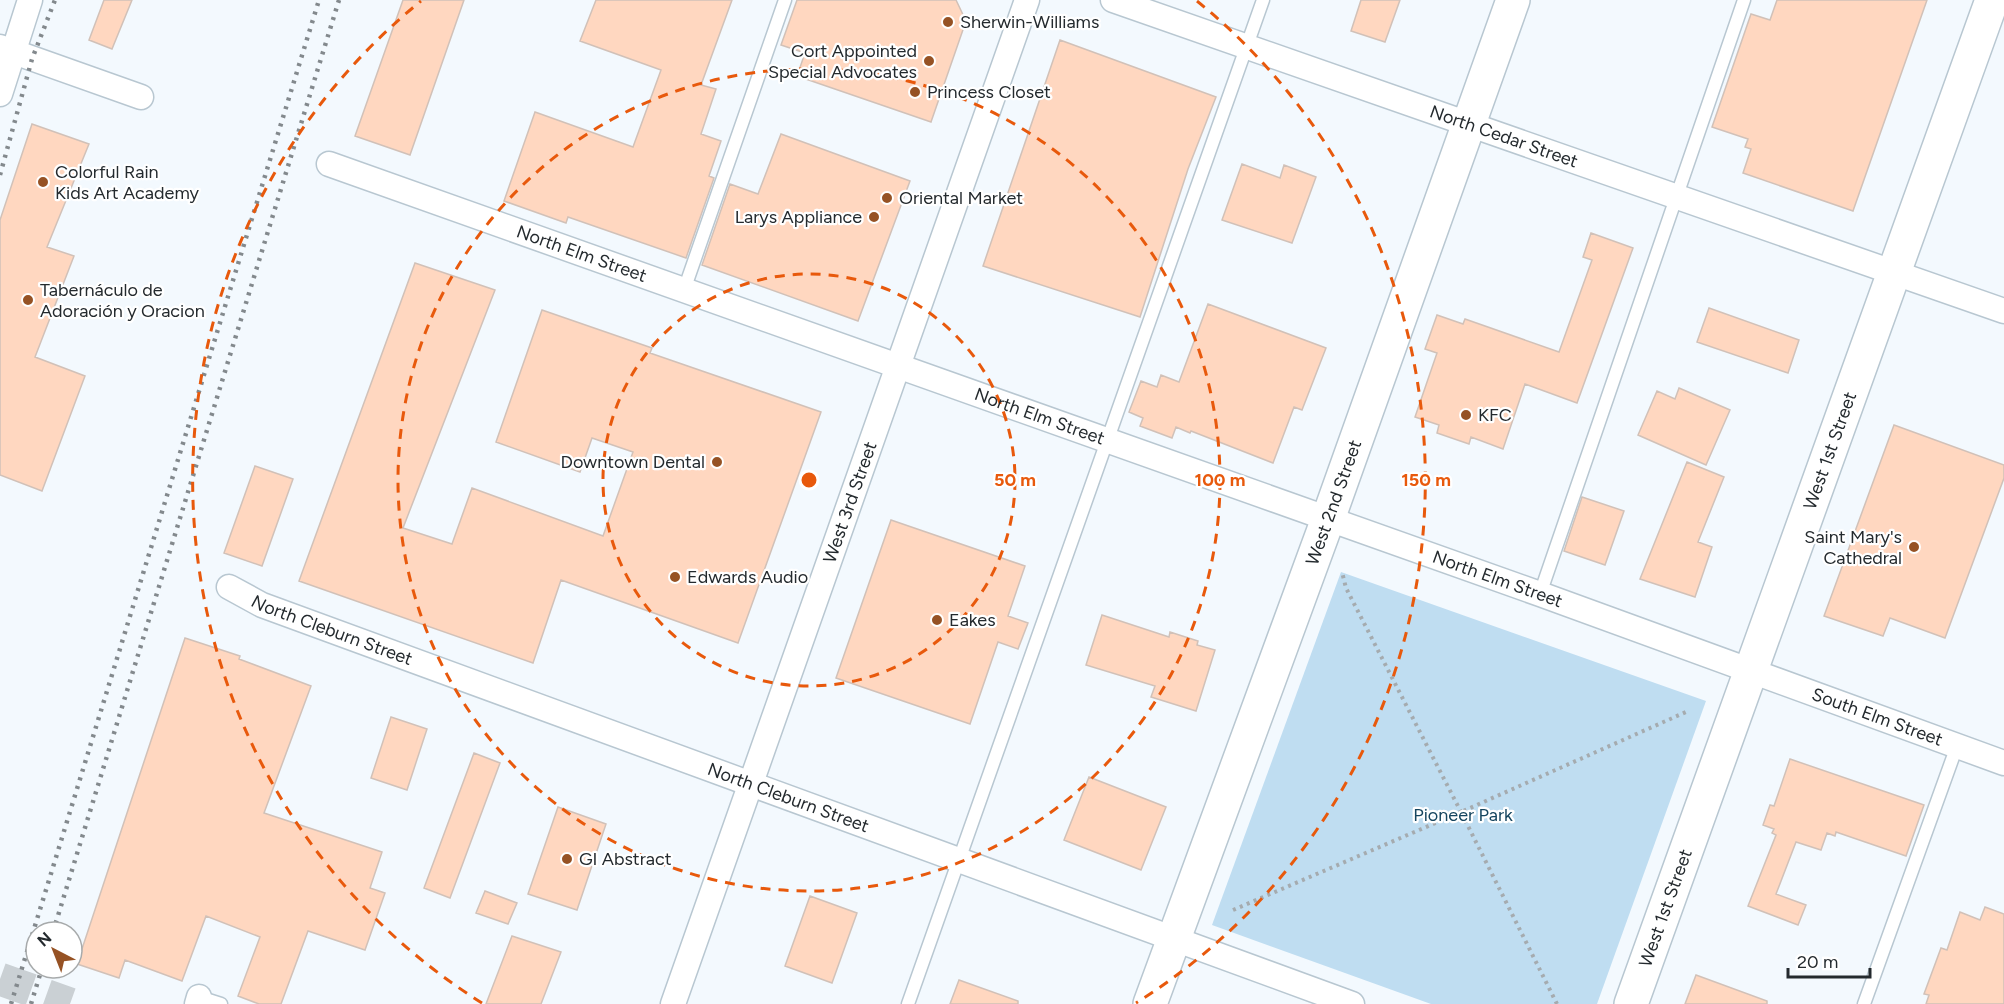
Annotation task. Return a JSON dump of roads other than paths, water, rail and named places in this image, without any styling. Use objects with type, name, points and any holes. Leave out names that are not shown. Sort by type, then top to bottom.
[{"type":"highway","name":"West 2nd Street","points":[[1150,1004],[1328,519],[1512,0]]},
{"type":"highway","name":"West 1st Street","points":[[1631,1004],[1896,273],[1992,0]]},
{"type":"street","points":[[0,94],[7,50],[30,0]]},
{"type":"street","name":"West 3rd Street","points":[[672,1004],[1027,0]]},
{"type":"street","name":"North Cedar Street","points":[[1113,0],[2004,311]]},
{"type":"street","points":[[7,50],[141,97]]},
{"type":"street","name":"North Elm Street","points":[[329,164],[1751,670]]},
{"type":"street","name":"North Cleburn Street","points":[[229,587],[273,609],[1352,1004]]},
{"type":"street","name":"South Elm Street","points":[[1751,670],[2004,763]]},
{"type":"lane","points":[[684,290],[785,0]]},
{"type":"lane","points":[[908,1004],[1109,441],[1263,0]]},
{"type":"lane","points":[[1540,594],[1744,0]]},
{"type":"lane","points":[[1864,1004],[1957,746]]},
{"type":"tunnel","points":[[0,979],[70,1004]]},
{"type":"railway","points":[[0,175],[32,59],[55,0]]},
{"type":"railway","points":[[11,1004],[319,0]]},
{"type":"railway","points":[[57,920],[339,0]]},
{"type":"railway","points":[[31,1004],[38,980]]},
{"type":"place","name":"Sherwin-Williams","points":[[948,22]]},
{"type":"place","name":"Cort Appointed Special Advocates","points":[[929,61]]},
{"type":"place","name":"Princess Closet","points":[[915,92]]},
{"type":"place","name":"Colorful Rain Kids Art Academy","points":[[43,182]]},
{"type":"place","name":"Oriental Market","points":[[887,198]]},
{"type":"place","name":"Larys Appliance","points":[[874,217]]},
{"type":"place","name":"Tabernáculo de Adoración y Oracion","points":[[28,300]]},
{"type":"place","name":"KFC","points":[[1466,415]]},
{"type":"place","name":"Downtown Dental","points":[[717,462]]},
{"type":"place","name":"Saint Mary's Cathedral","points":[[1914,547]]},
{"type":"place","name":"Edwards Audio","points":[[675,577]]},
{"type":"place","name":"Eakes","points":[[937,620]]},
{"type":"place","name":"GI Abstract","points":[[567,859]]},
{"type":"park label","name":"Pioneer Park","points":[[1463,815]]}]
